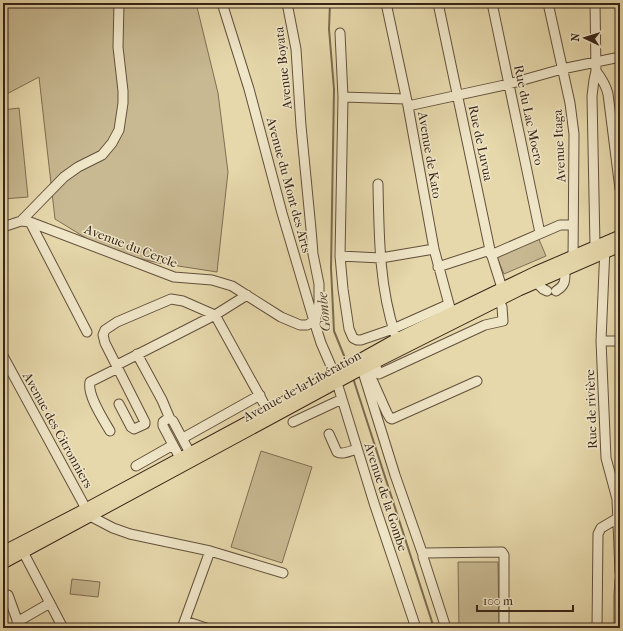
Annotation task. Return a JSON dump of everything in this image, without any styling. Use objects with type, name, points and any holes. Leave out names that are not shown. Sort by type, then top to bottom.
[{"type":"main road","name":"Avenue de la Libération","points":[[88,512],[180,458],[268,411],[536,282],[620,236]]},
{"type":"main road","name":"Avenue de la Libération","points":[[602,247],[620,246]]},
{"type":"main road","name":"Avenue de la Libération","points":[[363,366],[395,334],[450,308],[570,263]]},
{"type":"main road","name":"Avenue de la Libération","points":[[3,563],[21,548],[339,376]]},
{"type":"main road","name":"Avenue de la Libération","points":[[3,552],[21,548]]},
{"type":"street","points":[[3,227],[25,221],[64,177],[78,167],[102,154],[112,143],[119,130],[123,103],[123,91],[118,47],[119,3]]},
{"type":"street","name":"Avenue du Mont des Arts","points":[[222,3],[249,89],[282,213],[314,321],[321,343],[339,376]]},
{"type":"street","name":"Avenue Boyata","points":[[287,3],[296,49],[301,126],[313,254],[319,284],[319,303],[314,321]]},
{"type":"street","name":"Avenue de Kato","points":[[386,3],[407,103],[434,249],[450,308]]},
{"type":"street","name":"Rue de Luvua","points":[[438,3],[490,252],[502,288]]},
{"type":"street","name":"Rue du Lac Moero","points":[[492,3],[540,233]]},
{"type":"street","name":"Avenue Itaga","points":[[536,282],[543,289],[551,291],[563,287],[570,263],[573,225],[574,134],[570,103],[548,3]]},
{"type":"street","name":"Rue de rivière","points":[[595,3],[596,71],[592,96],[602,247],[601,341],[606,458],[617,500],[620,572]]},
{"type":"street","points":[[340,33],[343,97],[340,256],[349,329],[353,338],[356,340],[395,334],[385,289],[381,258],[378,184]]},
{"type":"street","points":[[343,97],[407,103],[457,95],[509,84],[562,69],[620,57]]},
{"type":"street","points":[[596,71],[602,77],[608,94],[620,189]]},
{"type":"street","points":[[25,221],[87,332]]},
{"type":"street","name":"Avenue du Cercle","points":[[25,221],[168,275],[181,278],[196,278],[232,286],[294,323],[304,325],[314,321]]},
{"type":"street","points":[[438,266],[490,252],[560,225],[573,225]]},
{"type":"street","points":[[340,256],[381,258],[434,249]]},
{"type":"street","points":[[110,431],[94,400],[89,386],[90,382],[118,367],[137,354],[215,315],[247,295]]},
{"type":"street","points":[[119,404],[131,427],[134,429],[145,424],[146,422],[105,343],[103,335],[105,330],[117,322],[171,299],[183,301],[215,315],[268,411]]},
{"type":"street","points":[[363,366],[379,374],[485,325],[503,321],[502,308],[499,300]]},
{"type":"street","points":[[601,341],[620,341]]},
{"type":"street","points":[[137,354],[162,400],[170,419],[183,438],[190,453]]},
{"type":"street","name":"Avenue des Citronniers","points":[[3,356],[88,512]]},
{"type":"street","points":[[363,366],[387,413],[392,419],[477,381]]},
{"type":"street","points":[[363,366],[395,475],[423,555],[446,628]]},
{"type":"street","name":"Avenue de la Gombe","points":[[339,376],[342,398],[357,449],[416,628]]},
{"type":"street","points":[[183,438],[260,396]]},
{"type":"street","points":[[293,422],[342,398]]},
{"type":"street","points":[[170,419],[163,422],[163,426],[180,458]]},
{"type":"street","points":[[329,434],[337,452],[342,454],[357,449]]},
{"type":"street","points":[[136,466],[173,445]]},
{"type":"street","points":[[88,512],[113,528],[130,534],[210,551],[283,573]]},
{"type":"street","points":[[597,628],[598,534],[601,528],[618,518]]},
{"type":"street","points":[[21,548],[63,628]]},
{"type":"street","points":[[206,628],[183,624],[210,551]]},
{"type":"street","points":[[423,555],[426,552],[502,552],[504,555],[504,628]]},
{"type":"street","points":[[620,580],[620,628]]},
{"type":"street","points":[[8,595],[19,625],[50,603]]},
{"type":"shaded area","points":[[3,3],[196,3],[218,93],[228,172],[217,272],[159,263],[107,251],[55,219],[39,77],[3,96]]},
{"type":"shaded area","points":[[19,108],[28,197],[3,199],[3,110]]},
{"type":"shaded area","points":[[538,237],[546,256],[504,274],[496,255]]},
{"type":"shaded area","points":[[261,451],[312,467],[282,563],[231,547]]},
{"type":"shaded area","points":[[458,562],[498,562],[499,628],[459,628]]},
{"type":"shaded area","points":[[72,579],[100,582],[98,597],[70,594]]},
{"type":"waterway","name":"Gombe","points":[[330,3],[329,29],[334,89],[331,268],[334,331],[347,363]]},
{"type":"waterway","name":"Gombe","points":[[353,378],[434,628]]}]
